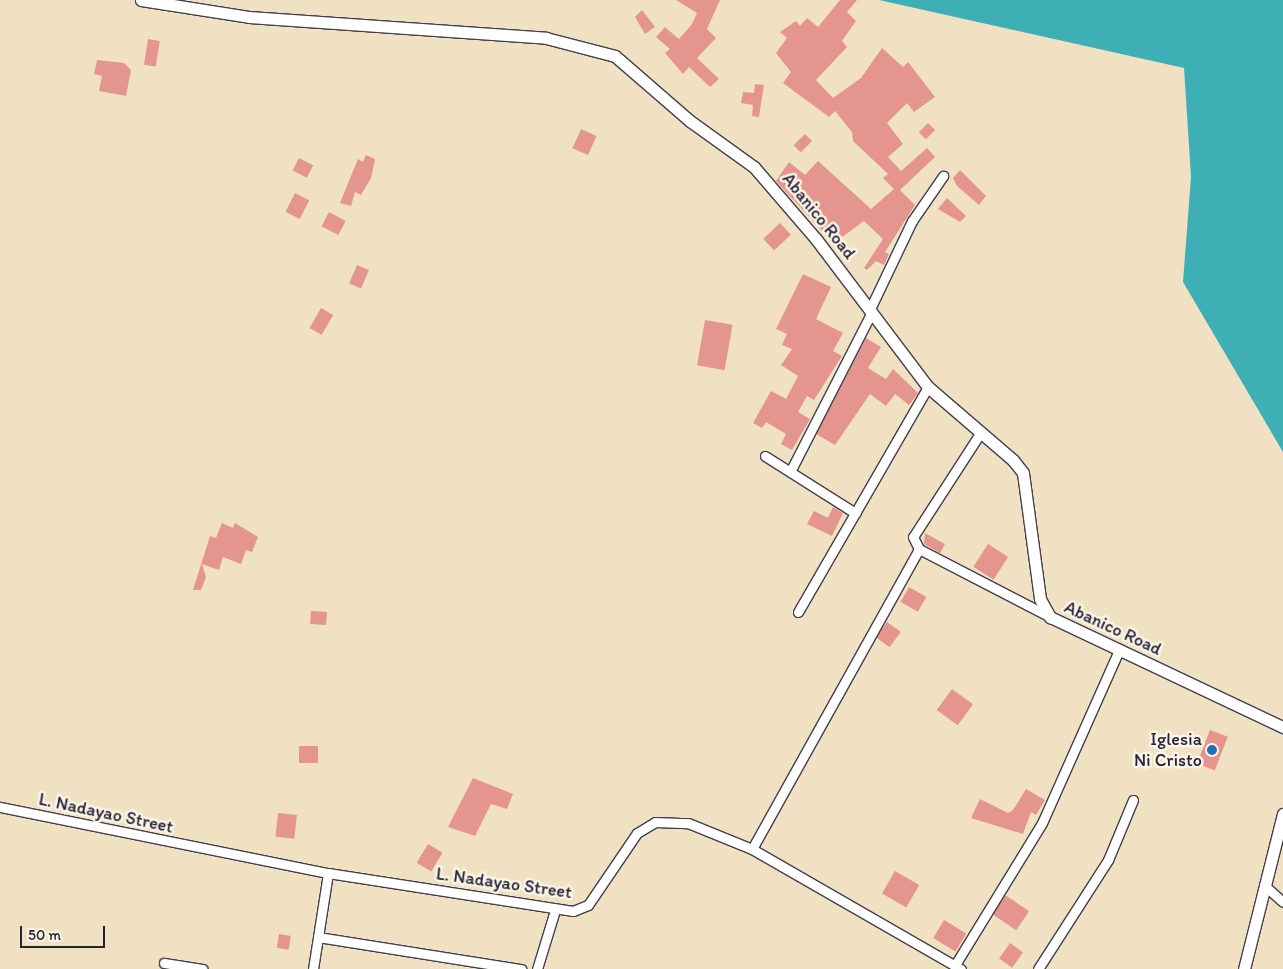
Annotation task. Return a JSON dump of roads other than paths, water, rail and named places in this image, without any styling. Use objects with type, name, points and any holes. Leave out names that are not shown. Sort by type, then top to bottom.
[{"type":"street","name":"Abanico Road","points":[[141,0],[249,17],[546,38],[615,56],[690,121],[754,167],[871,310],[928,387],[979,435],[1013,460],[1023,473],[1040,599],[1050,617],[1283,726]]},
{"type":"street","points":[[792,470],[871,310],[912,221],[943,176]]},
{"type":"street","points":[[798,612],[928,387]]},
{"type":"street","points":[[979,435],[913,530],[919,549],[1050,617]]},
{"type":"street","points":[[765,456],[792,470],[855,513]]},
{"type":"street","points":[[752,849],[919,549]]},
{"type":"street","points":[[958,967],[1042,823],[1119,650]]},
{"type":"street","points":[[1038,969],[1108,860],[1133,800]]},
{"type":"street","name":"L. Nadayao Street","points":[[0,808],[328,872],[555,910],[588,905],[637,833],[655,822],[688,823],[752,849],[958,967]]},
{"type":"street","points":[[1244,969],[1283,814]]},
{"type":"street","points":[[313,969],[328,872]]},
{"type":"street","points":[[1264,885],[1283,902]]},
{"type":"street","points":[[536,969],[555,910]]},
{"type":"street","points":[[318,937],[522,969]]},
{"type":"street","points":[[164,963],[203,969]]},
{"type":"water","points":[[879,0],[1283,0],[1283,452],[1183,282],[1191,177],[1184,68]]},
{"type":"place","name":"Iglesia Ni Cristo","points":[[1212,750]]}]
